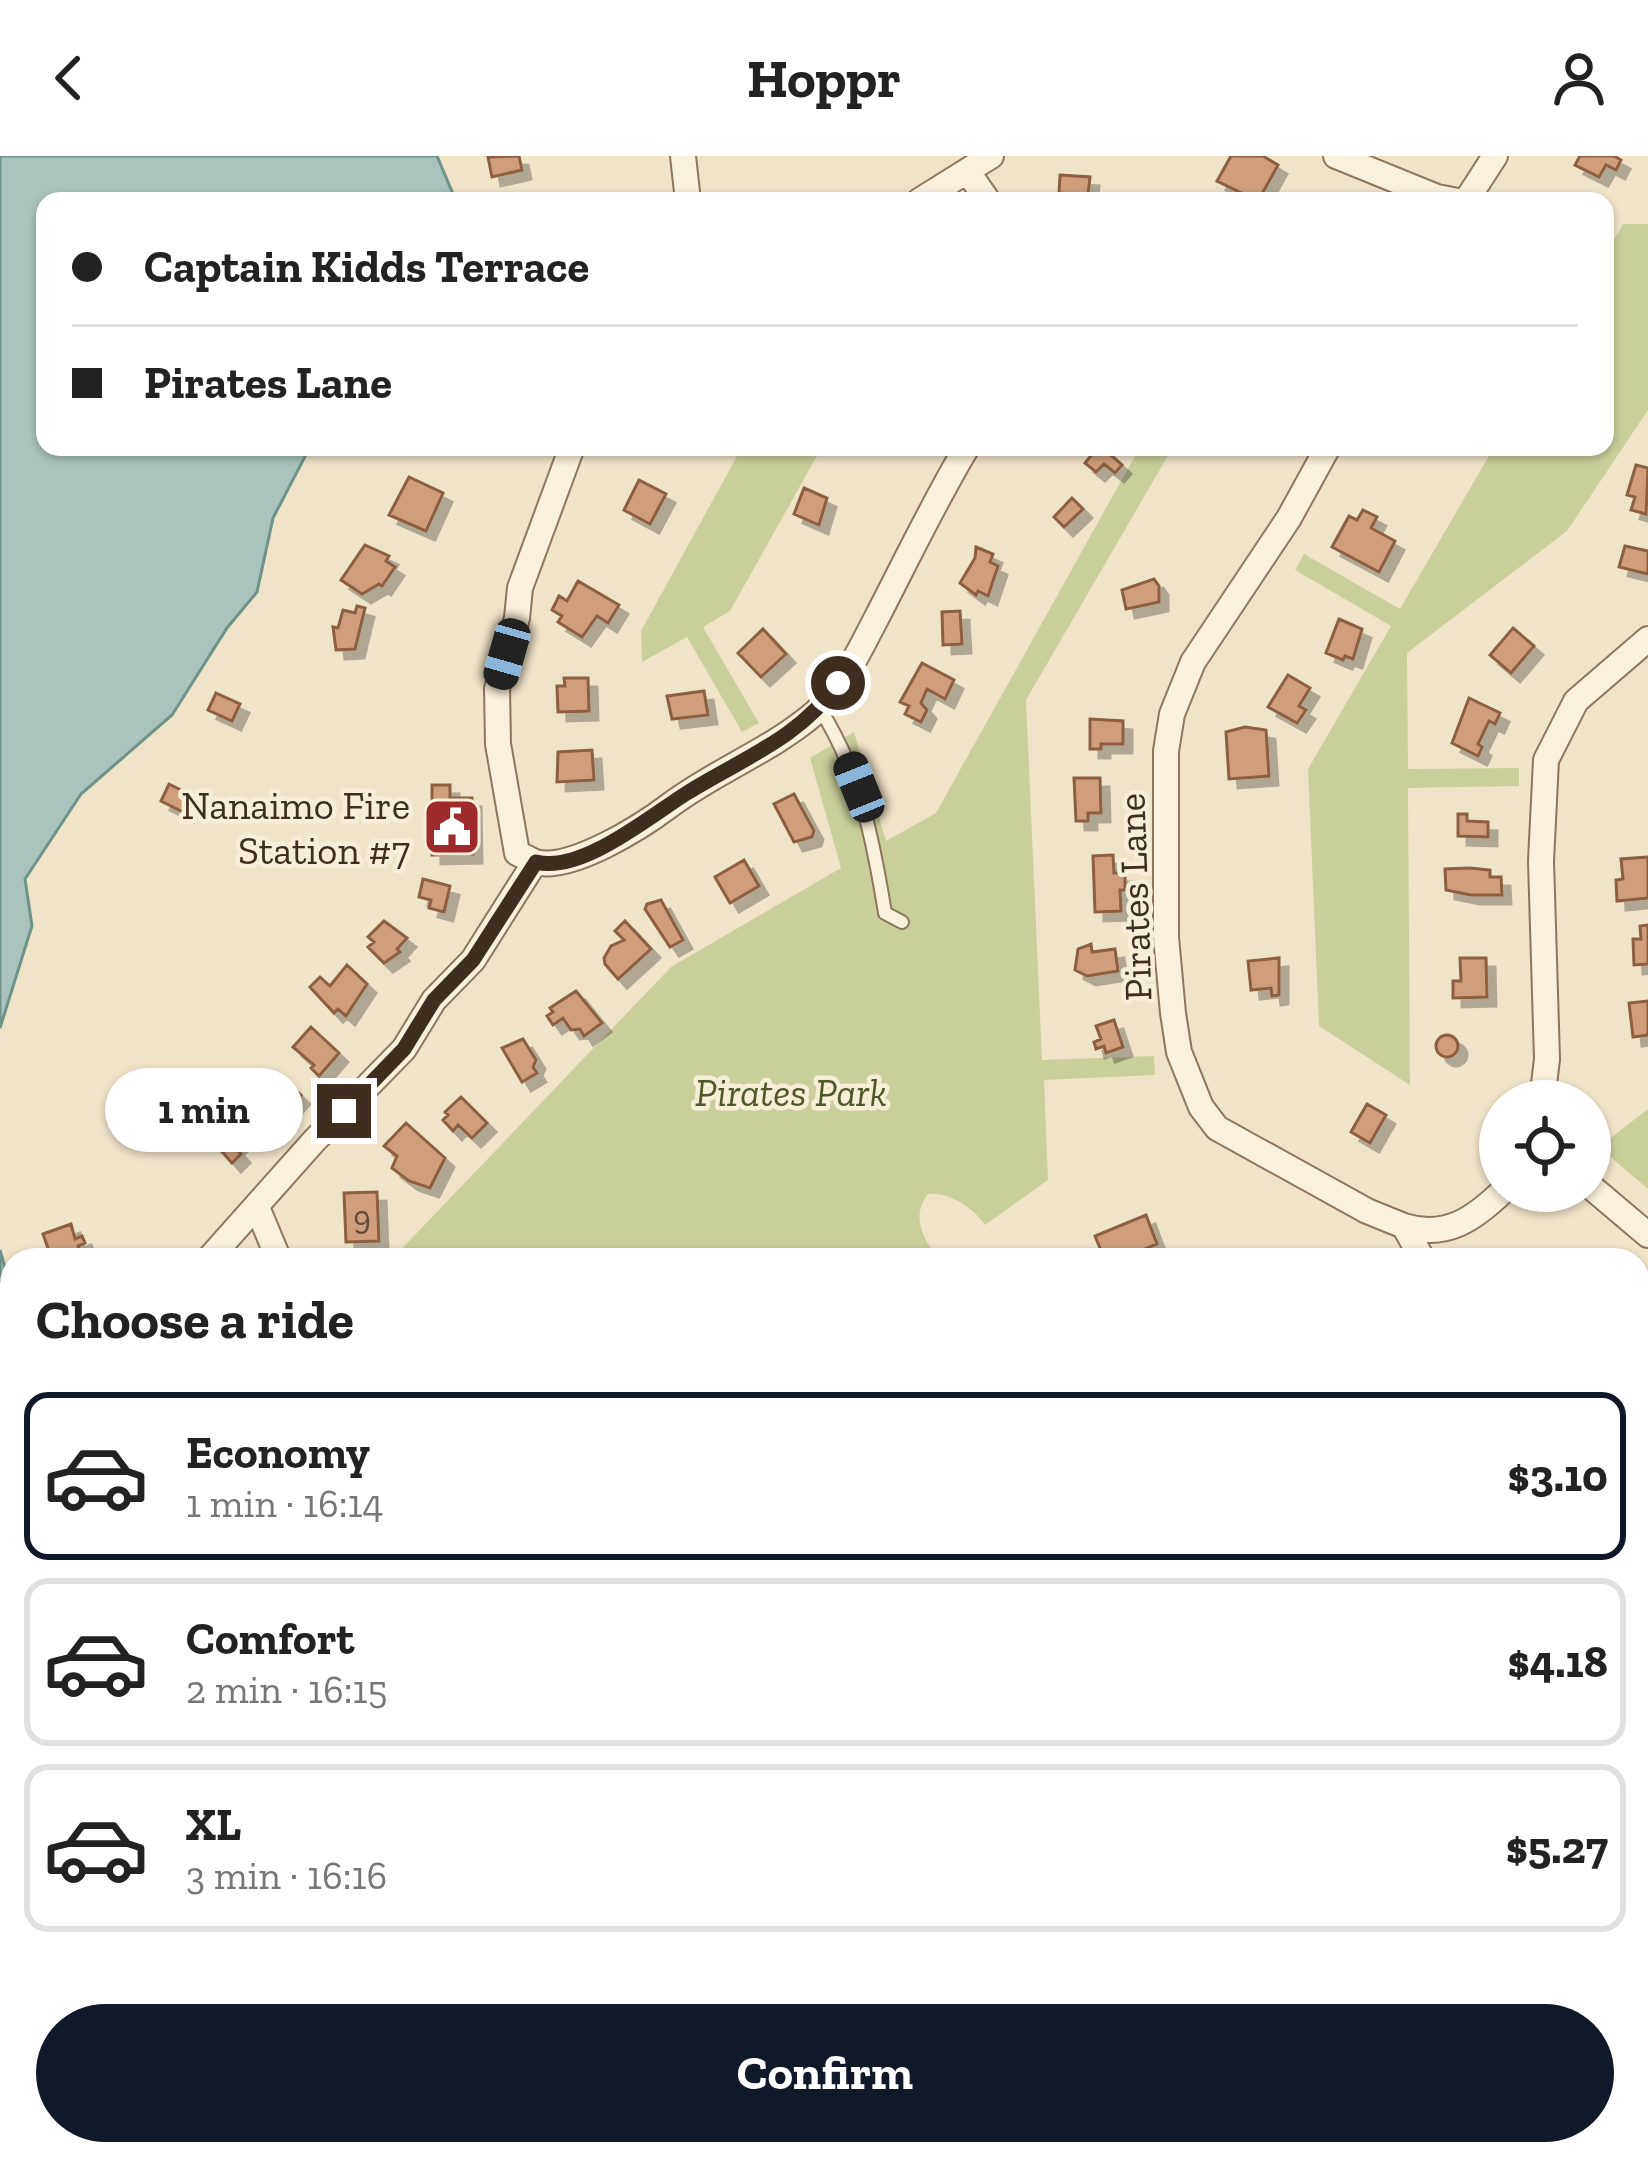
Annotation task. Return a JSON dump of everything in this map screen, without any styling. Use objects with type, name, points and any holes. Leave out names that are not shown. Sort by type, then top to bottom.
[{"type":"street","points":[[682,156],[687,192]]},
{"type":"street","points":[[935,192],[991,156]]},
{"type":"street","points":[[1336,156],[1425,192]]},
{"type":"street","points":[[1469,192],[1495,156]]},
{"type":"street","points":[[968,172],[982,192]]},
{"type":"street","points":[[569,456],[520,588],[517,618],[497,689],[498,743],[517,853],[542,865],[581,855],[641,827],[687,793],[747,762],[820,709],[855,657],[962,456]]},
{"type":"street","name":"Pirates Lane","points":[[1323,456],[1193,662],[1172,714],[1166,751],[1166,937],[1173,1013],[1179,1052],[1201,1107],[1217,1128],[1367,1211],[1404,1226]]},
{"type":"street","points":[[1544,1080],[1541,861],[1546,760],[1576,701],[1648,639]]},
{"type":"street","points":[[219,1248],[404,1049],[434,1000],[473,960],[536,862]]},
{"type":"street","points":[[1611,1204],[1648,1235]]},
{"type":"street","points":[[257,1207],[274,1248]]},
{"type":"street","points":[[1404,1226],[1456,1228],[1481,1212]]},
{"type":"street","points":[[1404,1226],[1416,1248]]},
{"type":"lane","points":[[820,709],[859,787],[885,913],[902,922]]},
{"type":"green space","points":[[1623,224],[1648,224],[1648,410],[1567,531],[1407,653],[1408,769],[1519,768],[1519,786],[1408,788],[1410,1085],[1319,1026],[1308,769],[1391,626],[1295,570],[1304,554],[1400,609],[1489,456],[1614,456],[1614,240]]},
{"type":"green space","points":[[737,456],[817,456],[730,611],[703,627],[759,723],[742,732],[687,637],[642,662],[641,631]]},
{"type":"green space","name":"Pirates Park","points":[[1135,456],[1168,456],[1026,700],[1042,1060],[1154,1056],[1155,1075],[1044,1080],[1048,1180],[985,1225],[960,1202],[928,1194],[920,1220],[932,1248],[402,1248],[671,967],[841,868],[810,758],[854,732],[886,841],[936,813]]},
{"type":"green space","points":[[1648,1109],[1648,1189],[1611,1157],[1611,1138]]},
{"type":"water","points":[[0,156],[437,156],[452,192],[36,192],[36,456],[305,456],[273,518],[257,592],[227,628],[172,715],[81,794],[25,879],[32,926],[0,1028]]},
{"type":"building","points":[[519,156],[522,170],[492,177],[488,157]]},
{"type":"building","points":[[1231,156],[1263,156],[1278,165],[1263,192],[1240,192],[1217,181]]},
{"type":"building","points":[[1580,156],[1621,160],[1616,170],[1606,165],[1599,177],[1575,165]]},
{"type":"building","points":[[1060,175],[1090,177],[1088,192],[1059,192]]},
{"type":"building","points":[[1091,456],[1112,456],[1122,465],[1115,473],[1104,464],[1096,472],[1085,463]]},
{"type":"building","points":[[1636,465],[1648,468],[1646,514],[1631,510],[1635,497],[1627,495]]},
{"type":"building","points":[[409,477],[443,493],[426,531],[389,515]]},
{"type":"building","points":[[639,480],[666,494],[650,524],[624,510]]},
{"type":"building","points":[[804,488],[827,498],[819,525],[794,514]]},
{"type":"building","points":[[1072,498],[1083,509],[1064,527],[1054,517]]},
{"type":"building","points":[[1363,510],[1377,517],[1371,528],[1395,541],[1379,572],[1332,547],[1349,516],[1357,520]]},
{"type":"building","points":[[365,545],[389,556],[386,561],[395,567],[382,586],[362,594],[341,580]]},
{"type":"building","points":[[1625,546],[1648,551],[1648,574],[1619,567]]},
{"type":"building","points":[[976,547],[993,554],[990,562],[998,566],[988,596],[978,591],[976,595],[960,583]]},
{"type":"building","points":[[1154,579],[1159,602],[1126,609],[1122,590]]},
{"type":"building","points":[[578,581],[619,605],[608,623],[597,616],[582,637],[558,622],[562,616],[552,610],[559,596],[567,601]]},
{"type":"building","points":[[357,606],[365,608],[355,649],[336,650],[333,627],[338,628],[343,610],[355,613]]},
{"type":"building","points":[[960,611],[962,644],[943,645],[942,612]]},
{"type":"building","points":[[1339,619],[1362,629],[1353,659],[1326,653]]},
{"type":"building","points":[[1513,628],[1534,646],[1511,673],[1490,655]]},
{"type":"building","points":[[763,629],[786,654],[761,677],[738,653]]},
{"type":"building","points":[[922,663],[954,680],[945,699],[927,689],[921,703],[927,710],[921,722],[905,714],[909,706],[900,702]]},
{"type":"building","points":[[1288,675],[1310,688],[1299,706],[1306,710],[1297,723],[1268,707]]},
{"type":"building","points":[[564,678],[588,678],[589,711],[558,712],[557,686],[565,686]]},
{"type":"building","points":[[704,691],[708,715],[672,719],[667,696]]},
{"type":"building","points":[[216,693],[240,704],[232,721],[208,710]]},
{"type":"building","points":[[1469,698],[1500,713],[1495,724],[1489,721],[1478,756],[1452,743]]},
{"type":"building","points":[[1090,719],[1123,721],[1123,744],[1090,749]]},
{"type":"building","points":[[1245,727],[1266,730],[1269,776],[1229,779],[1226,732]]},
{"type":"building","points":[[592,750],[594,780],[557,782],[558,752]]},
{"type":"building","points":[[1074,778],[1100,778],[1101,813],[1088,813],[1088,821],[1076,821]]},
{"type":"building","points":[[169,784],[193,796],[185,813],[161,801]]},
{"type":"building","name":"Nanaimo Fire Station #7","points":[[432,785],[450,785],[450,798],[472,798],[473,854],[432,855]]},
{"type":"building","points":[[794,794],[814,831],[812,837],[794,842],[774,804]]},
{"type":"building","points":[[1458,814],[1467,814],[1467,821],[1488,822],[1488,837],[1458,836]]},
{"type":"building","points":[[1113,855],[1114,873],[1125,873],[1121,911],[1095,912],[1093,856]]},
{"type":"building","points":[[1648,857],[1648,898],[1617,901],[1616,880],[1623,879],[1621,859]]},
{"type":"building","points":[[744,860],[759,886],[730,903],[715,877]]},
{"type":"building","points":[[1445,869],[1490,870],[1490,877],[1501,877],[1502,895],[1446,890]]},
{"type":"building","points":[[423,879],[450,886],[444,912],[429,908],[431,900],[419,897]]},
{"type":"building","points":[[661,900],[683,940],[670,947],[645,909]]},
{"type":"building","points":[[384,921],[407,938],[397,949],[400,952],[384,963],[368,947],[374,942],[368,937]]},
{"type":"building","points":[[625,921],[651,949],[618,979],[604,958],[611,946],[624,940],[615,931]]},
{"type":"building","points":[[1648,925],[1648,964],[1634,965],[1633,939],[1641,939],[1640,926]]},
{"type":"building","points":[[1091,944],[1092,952],[1115,949],[1118,971],[1087,976],[1075,970],[1078,949]]},
{"type":"building","points":[[1279,958],[1279,995],[1272,996],[1271,988],[1251,990],[1248,961]]},
{"type":"building","points":[[1460,958],[1486,958],[1487,997],[1453,998],[1453,981],[1461,981]]},
{"type":"building","points":[[347,965],[367,984],[346,1016],[338,1009],[334,1013],[310,987],[320,977],[330,986]]},
{"type":"building","points":[[576,991],[602,1023],[584,1036],[580,1029],[571,1030],[563,1018],[553,1025],[547,1016],[553,1012],[550,1008]]},
{"type":"building","points":[[1648,1001],[1648,1035],[1633,1037],[1629,1003]]},
{"type":"building","points":[[1114,1020],[1123,1047],[1106,1053],[1104,1046],[1096,1049],[1094,1042],[1101,1039],[1096,1026]]},
{"type":"building","points":[[311,1027],[339,1053],[319,1076],[311,1068],[314,1065],[293,1047]]},
{"type":"building","points":[[1447,1035],[1458,1046],[1447,1057],[1436,1046]]},
{"type":"building","points":[[523,1039],[536,1060],[537,1073],[522,1082],[502,1048]]},
{"type":"building","points":[[279,1075],[301,1095],[281,1117],[256,1102],[254,1093],[267,1089]]},
{"type":"building","points":[[461,1097],[487,1123],[472,1138],[458,1125],[453,1131],[443,1120]]},
{"type":"building","points":[[1367,1104],[1386,1115],[1370,1143],[1351,1132]]},
{"type":"building","points":[[220,1116],[241,1140],[234,1146],[241,1154],[232,1163],[204,1131]]},
{"type":"building","points":[[406,1123],[445,1158],[430,1188],[392,1168],[397,1156],[384,1146]]},
{"type":"building","points":[[377,1192],[379,1241],[346,1242],[344,1193]]},
{"type":"building","points":[[1146,1215],[1157,1244],[1100,1248],[1095,1236]]},
{"type":"building","points":[[71,1224],[75,1239],[82,1236],[85,1243],[79,1248],[48,1248],[43,1234]]},
{"type":"place","name":"Nanaimo Fire Station #7","points":[[452,827]]},
{"type":"route","points":[[344,1111],[404,1049],[434,1000],[473,960],[536,862],[542,865],[581,855],[641,827],[687,793],[747,762],[820,709],[838,683]]}]
